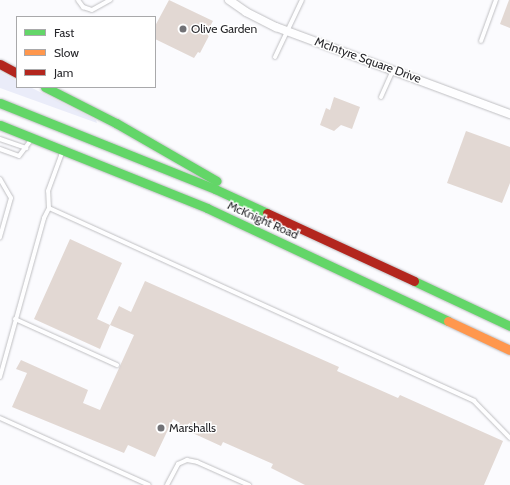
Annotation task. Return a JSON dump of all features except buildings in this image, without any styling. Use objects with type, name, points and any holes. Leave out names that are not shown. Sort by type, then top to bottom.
[{"type":"highway","points":[[0,64],[16,72]]},
{"type":"highway","points":[[47,88],[116,123],[287,221]]},
{"type":"highway","name":"McKnight Road","points":[[0,102],[143,158],[287,221],[510,326]]},
{"type":"highway","name":"McKnight Road","points":[[0,125],[63,149],[278,240],[510,350]]},
{"type":"street","name":"McIntyre Square Drive","points":[[229,0],[255,18],[288,32],[510,114]]},
{"type":"lane","points":[[78,0],[83,7],[92,10],[110,0]]},
{"type":"lane","points":[[275,57],[302,0]]},
{"type":"lane","points":[[481,41],[496,0]]},
{"type":"lane","points":[[381,97],[393,70]]},
{"type":"lane","points":[[0,149],[19,156],[33,137]]},
{"type":"lane","points":[[0,139],[26,148]]},
{"type":"lane","points":[[0,377],[1,366],[16,319],[44,218],[50,208],[48,191],[63,149]]},
{"type":"lane","points":[[0,179],[11,198],[0,236]]},
{"type":"lane","points":[[50,208],[474,402],[510,438]]},
{"type":"lane","points":[[16,319],[117,365]]},
{"type":"lane","points":[[0,418],[149,485]]},
{"type":"lane","points":[[166,485],[178,464],[187,460],[197,462],[249,485]]},
{"type":"shaded area","points":[[0,72],[16,80],[16,88],[32,88],[96,120],[97,123],[0,88]]},
{"type":"traffic: fast","points":[[47,88],[116,123],[217,181]]},
{"type":"traffic: fast","points":[[0,103],[215,189],[267,213]]},
{"type":"traffic: fast","points":[[0,125],[207,208],[448,321]]},
{"type":"traffic: fast","points":[[414,281],[510,326]]},
{"type":"traffic: slow","points":[[448,321],[510,350]]},
{"type":"traffic: jam","points":[[0,64],[16,72]]},
{"type":"traffic: jam","points":[[267,213],[414,281]]},
{"type":"place","name":"Olive Garden","points":[[183,29]]},
{"type":"place","name":"Marshalls","points":[[161,428]]}]
